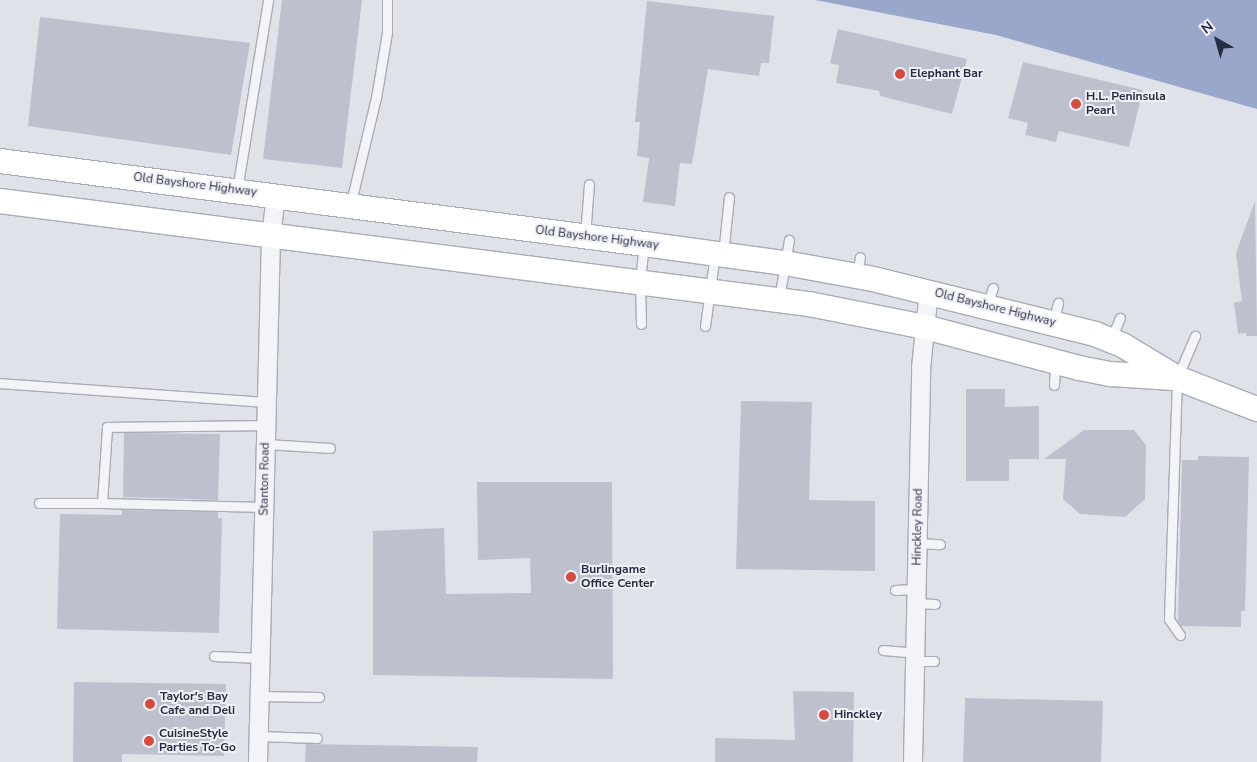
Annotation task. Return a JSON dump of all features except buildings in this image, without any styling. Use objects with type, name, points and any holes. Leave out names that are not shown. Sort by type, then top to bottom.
[{"type":"main road","name":"Old Bayshore Highway","points":[[0,161],[719,254],[787,251],[858,267],[929,291],[990,297],[1056,313],[1110,340],[1177,378],[1257,409]]},
{"type":"main road","name":"Old Bayshore Highway","points":[[0,201],[778,299],[925,326],[1111,374],[1177,378]]},
{"type":"street","name":"Stanton Road","points":[[258,762],[271,236],[276,196]]},
{"type":"street","name":"Hinckley Road","points":[[913,762],[921,368],[929,291]]},
{"type":"lane","points":[[237,191],[268,0]]},
{"type":"lane","points":[[350,206],[376,98],[387,32],[387,0]]},
{"type":"lane","points":[[585,236],[589,184]]},
{"type":"lane","points":[[706,326],[709,291],[719,254],[729,197]]},
{"type":"lane","points":[[641,324],[640,281],[644,244]]},
{"type":"lane","points":[[778,299],[787,251]]},
{"type":"lane","points":[[1110,340],[1120,318]]},
{"type":"lane","points":[[1180,635],[1169,619],[1177,378],[1195,336]]},
{"type":"lane","points":[[1054,385],[1055,361]]},
{"type":"lane","points":[[0,383],[268,402]]},
{"type":"lane","points":[[102,503],[107,427],[266,425]]},
{"type":"lane","points":[[266,444],[330,448]]},
{"type":"lane","points":[[39,502],[264,507]]},
{"type":"lane","points":[[918,543],[940,544]]},
{"type":"lane","points":[[895,590],[935,604]]},
{"type":"lane","points":[[883,650],[934,661]]},
{"type":"lane","points":[[214,656],[260,658]]},
{"type":"lane","points":[[259,696],[319,697]]},
{"type":"lane","points":[[258,736],[317,738]]},
{"type":"water","points":[[815,0],[1257,0],[1257,109],[996,35]]},
{"type":"place","name":"Elephant Bar","points":[[900,74]]},
{"type":"place","name":"H.L. Peninsula Pearl","points":[[1076,104]]},
{"type":"place","name":"Burlingame Office Center","points":[[571,577]]},
{"type":"place","name":"Taylor's Bay Cafe and Deli","points":[[150,704]]},
{"type":"place","name":"Hinckley","points":[[824,715]]},
{"type":"place","name":"CuisineStyle Parties To-Go","points":[[149,741]]}]
